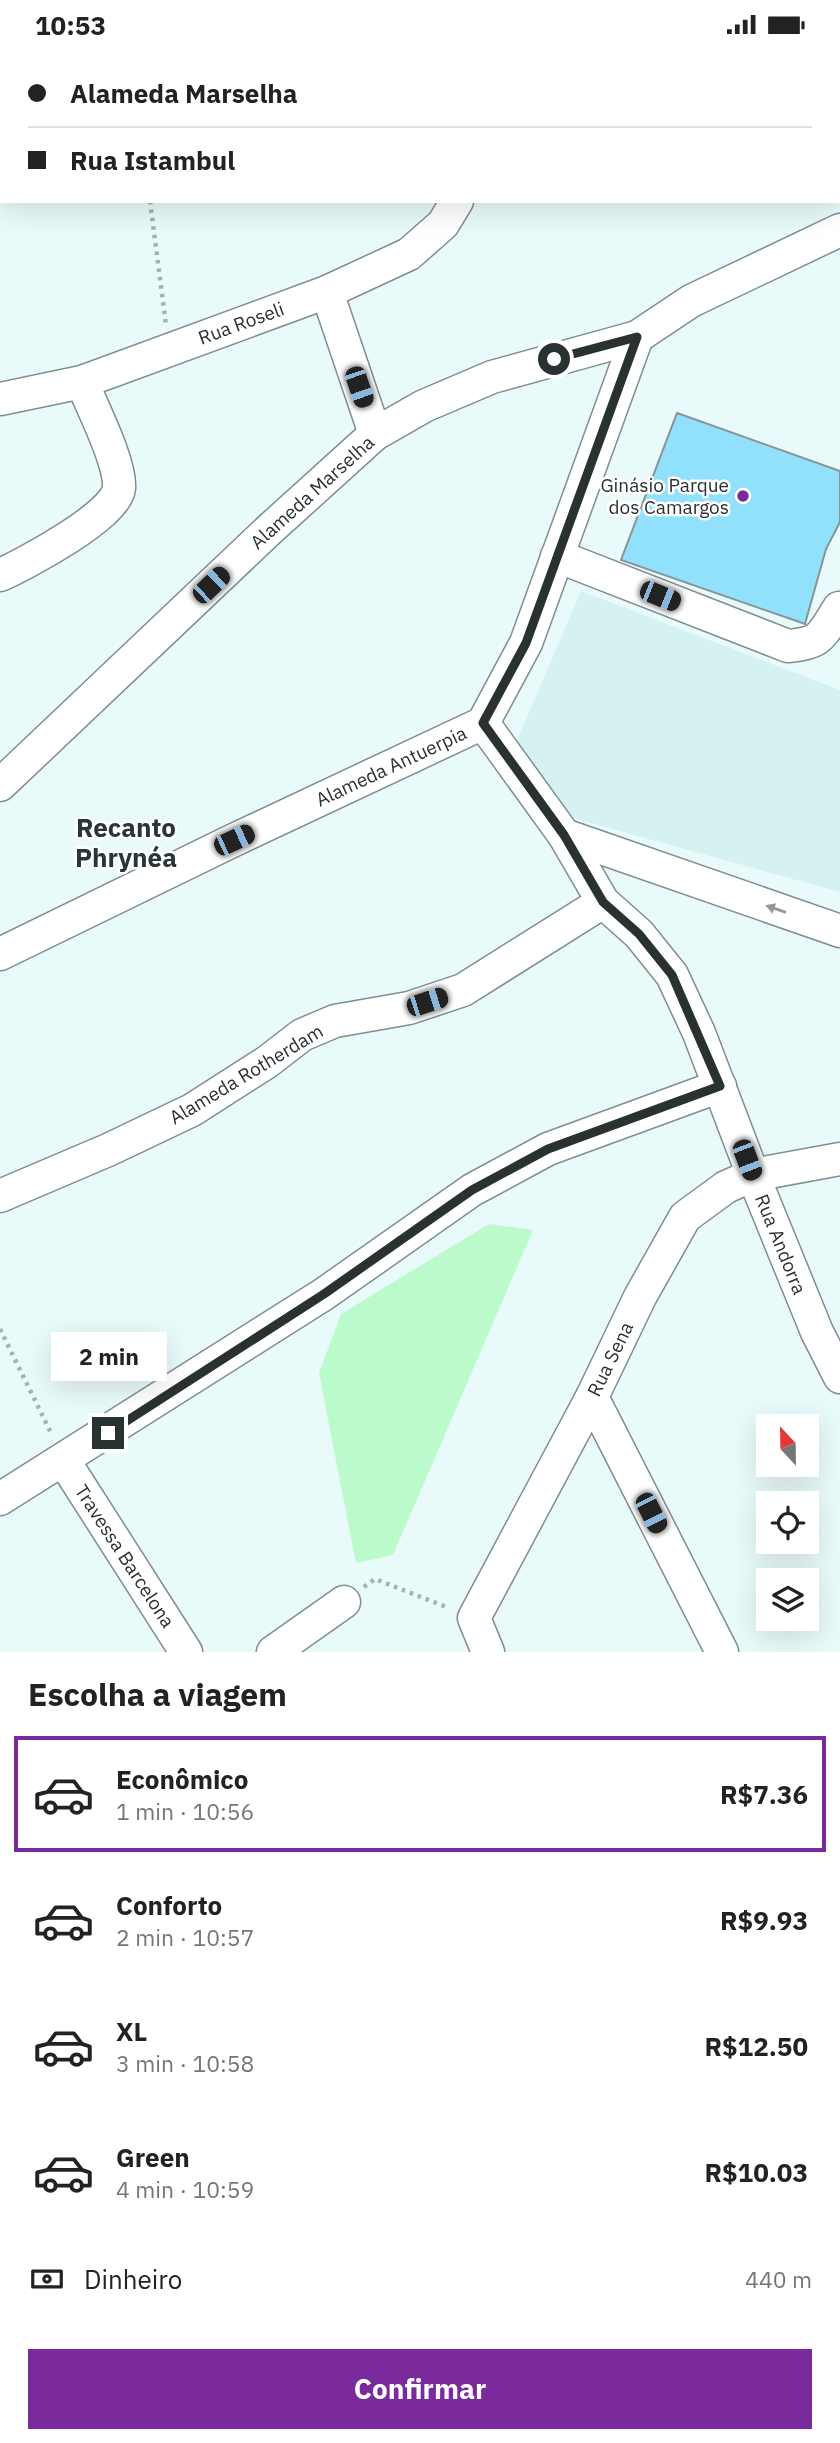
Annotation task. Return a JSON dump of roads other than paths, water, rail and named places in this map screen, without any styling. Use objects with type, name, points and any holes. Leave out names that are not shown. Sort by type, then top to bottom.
[{"type":"street","name":"Rua Roseli","points":[[0,399],[82,382],[327,292],[409,254],[443,224],[456,203]]},
{"type":"street","name":"Alameda Marselha","points":[[0,785],[268,530],[375,434],[424,406],[492,377],[637,337],[691,301],[840,230]]},
{"type":"street","points":[[327,292],[375,434]]},
{"type":"street","name":"Alameda Antuerpia","points":[[0,954],[483,723],[526,643],[637,337]]},
{"type":"street","points":[[0,575],[35,559],[118,498],[116,468],[82,382]]},
{"type":"street","points":[[557,556],[788,646],[812,644],[825,631],[839,608]]},
{"type":"street","name":"Rua Andorra","points":[[483,723],[564,835],[603,902],[639,934],[672,975],[720,1086],[817,1332],[840,1377]]},
{"type":"street","points":[[564,835],[840,931]]},
{"type":"street","name":"Alameda Rotherdam","points":[[0,1196],[108,1150],[192,1110],[267,1062],[302,1035],[335,1021],[409,1008],[463,990],[603,902]]},
{"type":"street","points":[[0,1499],[64,1461],[324,1294],[472,1190],[548,1149],[720,1086]]},
{"type":"street","name":"Rua Sena","points":[[488,1652],[474,1618],[592,1397],[640,1297],[685,1217],[726,1187],[753,1175],[840,1159]]},
{"type":"street","points":[[592,1397],[722,1652]]},
{"type":"street","name":"Travessa Barcelona","points":[[64,1461],[186,1652]]},
{"type":"street","points":[[273,1652],[344,1602]]},
{"type":"place","name":"Ginásio Parque dos Camargos","points":[[743,496]]},
{"type":"district","name":"Recanto Phrynéa","points":[[126,842]]}]
